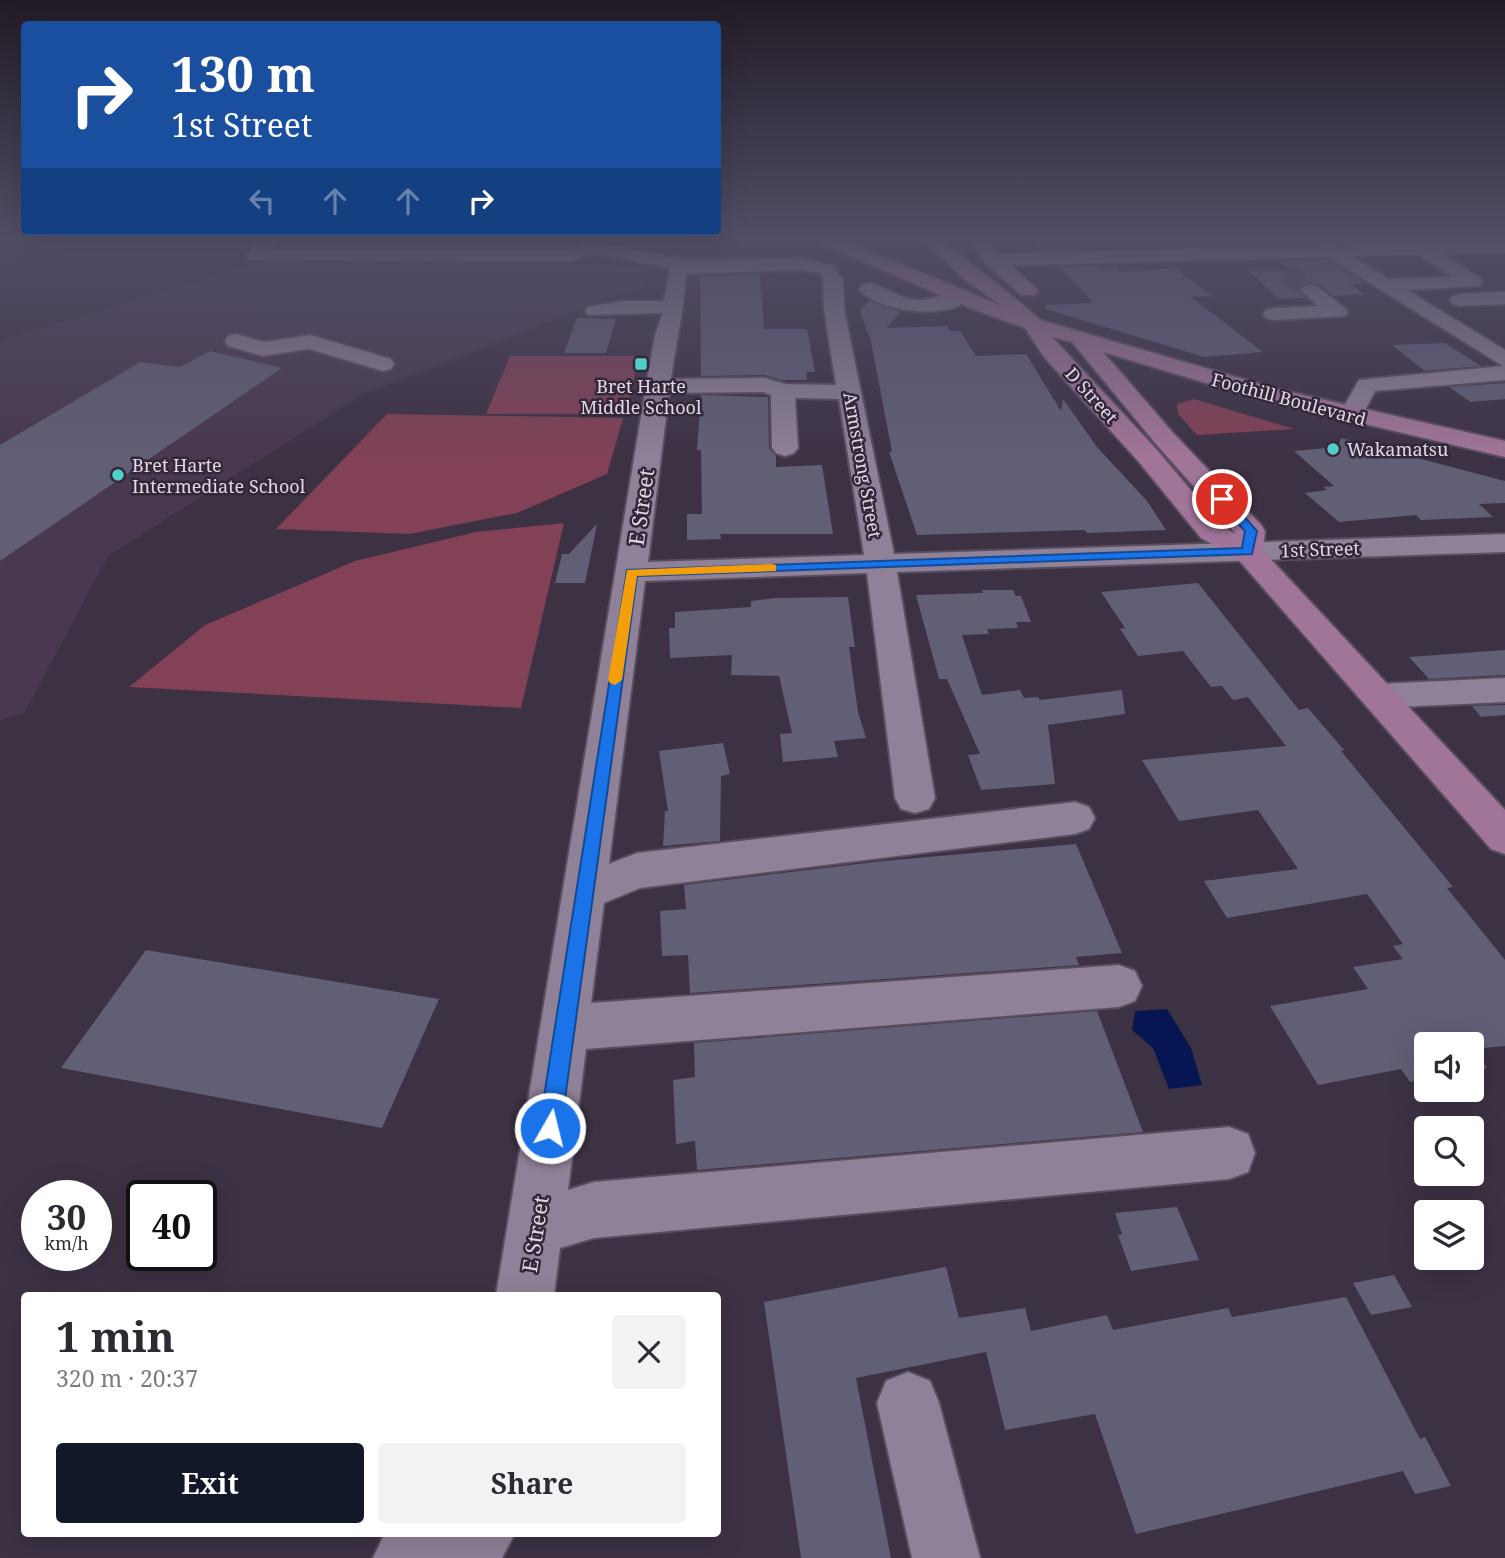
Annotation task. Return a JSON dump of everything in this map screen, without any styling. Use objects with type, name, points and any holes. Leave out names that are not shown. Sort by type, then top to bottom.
[{"type":"main road","name":"Foothill Boulevard","points":[[1034,313],[1077,335],[1271,395],[1505,449]]},
{"type":"main road","name":"D Street","points":[[1041,313],[1052,352],[1147,456],[1210,531],[1248,552],[1505,837]]},
{"type":"main road","name":"Foothill Boulevard","points":[[1042,313],[1077,335]]},
{"type":"main road","name":"D Street","points":[[1077,335],[1166,439],[1251,531],[1248,552]]},
{"type":"main road","points":[[1166,439],[1153,413],[1166,395],[1203,389],[1271,395]]},
{"type":"street","name":"E Street","points":[[526,1292],[658,386],[672,313]]},
{"type":"street","name":"Armstrong Street","points":[[835,313],[881,565],[915,798]]},
{"type":"street","points":[[1273,314],[1315,313]]},
{"type":"street","points":[[1428,313],[1505,359]]},
{"type":"street","points":[[236,341],[263,349],[310,342],[383,364]]},
{"type":"street","points":[[1351,415],[1367,385],[1505,373]]},
{"type":"street","points":[[658,386],[765,385],[783,391],[850,391]]},
{"type":"street","points":[[783,391],[785,448]]},
{"type":"street","name":"1st Street","points":[[631,572],[1505,543]]},
{"type":"street","points":[[1378,696],[1505,690]]},
{"type":"street","points":[[584,892],[638,871],[1075,818]]},
{"type":"street","points":[[564,1028],[1119,986]]},
{"type":"street","points":[[537,1227],[594,1210],[1229,1153]]},
{"type":"street","points":[[908,1403],[946,1558]]},
{"type":"street","points":[[407,1558],[471,1537]]},
{"type":"street","points":[[481,1558],[483,1537]]},
{"type":"shaded area","name":"Bret Harte Intermediate School","points":[[93,313],[574,313],[363,394],[108,556],[24,714],[0,720],[0,341]]},
{"type":"shaded area","points":[[510,356],[638,356],[627,414],[486,414]]},
{"type":"shaded area","points":[[1194,399],[1294,429],[1197,435],[1178,414],[1177,404]]},
{"type":"shaded area","points":[[387,414],[623,418],[607,474],[517,513],[409,534],[276,529]]},
{"type":"shaded area","points":[[564,523],[521,708],[129,687],[205,625],[355,561],[476,532]]},
{"type":"shaded area","points":[[1167,1009],[1191,1048],[1202,1085],[1169,1089],[1153,1048],[1132,1030],[1135,1011]]},
{"type":"building","points":[[700,313],[763,313],[764,329],[807,329],[815,372],[806,372],[807,380],[781,380],[765,375],[701,376]]},
{"type":"building","points":[[861,313],[900,313],[886,328],[947,326],[950,331],[960,331],[976,356],[1026,354],[1061,411],[1063,399],[1097,447],[1147,501],[1166,530],[917,535],[889,452],[892,452],[871,341]]},
{"type":"building","points":[[1058,313],[1212,313],[1263,352],[1204,357]]},
{"type":"building","points":[[577,318],[616,319],[606,353],[564,353]]},
{"type":"building","points":[[1445,343],[1481,366],[1425,371],[1392,345]]},
{"type":"building","points":[[210,351],[282,368],[0,561],[0,445],[140,362],[180,367]]},
{"type":"building","points":[[1505,383],[1505,399],[1471,402],[1449,387]]},
{"type":"building","points":[[701,395],[768,397],[769,448],[776,456],[776,467],[822,465],[833,534],[720,534],[721,539],[687,540],[687,514],[702,514],[701,450],[697,450]]},
{"type":"building","points":[[1341,438],[1505,481],[1505,503],[1479,504],[1493,517],[1421,520],[1416,515],[1339,522],[1305,493],[1327,490],[1323,487],[1334,486],[1294,451],[1338,447]]},
{"type":"building","points":[[597,524],[585,583],[555,583],[562,554],[569,554]]},
{"type":"building","points":[[1198,583],[1299,710],[1308,708],[1344,750],[1341,751],[1453,887],[1447,888],[1505,960],[1505,1046],[1484,1048],[1484,1032],[1414,1032],[1414,1081],[1410,1082],[1401,1069],[1318,1085],[1270,1006],[1368,989],[1353,967],[1403,959],[1393,946],[1403,944],[1367,894],[1227,918],[1204,881],[1298,869],[1258,810],[1179,821],[1142,760],[1286,746],[1248,697],[1233,700],[1222,686],[1211,687],[1183,651],[1138,656],[1120,629],[1125,628],[1101,592]]},
{"type":"building","points":[[982,590],[1013,590],[1016,596],[1021,596],[1031,622],[1016,622],[1018,628],[987,629],[989,634],[962,635],[982,695],[1020,690],[1024,698],[1038,697],[1040,700],[1122,690],[1125,714],[1048,725],[1055,784],[981,790],[968,755],[980,754],[947,679],[939,679],[916,595],[983,593]]},
{"type":"building","points":[[848,597],[855,647],[849,647],[858,712],[866,738],[834,741],[838,757],[783,762],[780,734],[792,733],[779,676],[731,675],[732,655],[670,658],[669,628],[675,628],[675,612],[751,607],[751,601],[775,598]]},
{"type":"building","points":[[1505,650],[1505,675],[1429,679],[1409,657]]},
{"type":"building","points":[[1505,705],[1505,715],[1481,717],[1472,706]]},
{"type":"building","points":[[723,743],[730,774],[721,776],[720,841],[663,846],[665,811],[668,811],[659,751]]},
{"type":"building","points":[[1076,844],[1122,953],[1076,957],[1079,965],[690,993],[688,955],[662,956],[660,911],[686,909],[684,885],[883,861]]},
{"type":"building","points":[[146,950],[439,999],[382,1128],[61,1068]]},
{"type":"building","points":[[1097,1011],[1143,1132],[697,1170],[695,1141],[676,1144],[673,1080],[695,1077],[694,1043]]},
{"type":"building","points":[[1177,1207],[1199,1260],[1131,1271],[1118,1235],[1122,1234],[1115,1213]]},
{"type":"building","points":[[946,1267],[959,1318],[1025,1308],[1031,1331],[1107,1315],[1113,1330],[1228,1308],[1232,1317],[1346,1297],[1420,1439],[1425,1437],[1451,1486],[1415,1494],[1403,1471],[1136,1534],[1095,1414],[1005,1430],[986,1352],[856,1378],[891,1558],[801,1558],[764,1302]]},
{"type":"building","points":[[1394,1275],[1412,1307],[1371,1315],[1353,1283]]},
{"type":"slow traffic","points":[[615,680],[631,572],[771,568]]},
{"type":"place","name":"Bret Harte Middle School","points":[[641,364]]},
{"type":"place","name":"Wakamatsu","points":[[1333,449]]},
{"type":"place","name":"Bret Harte Intermediate School","points":[[118,475]]},
{"type":"route","points":[[550,1128],[631,572],[1248,552],[1251,531],[1222,499]]}]
